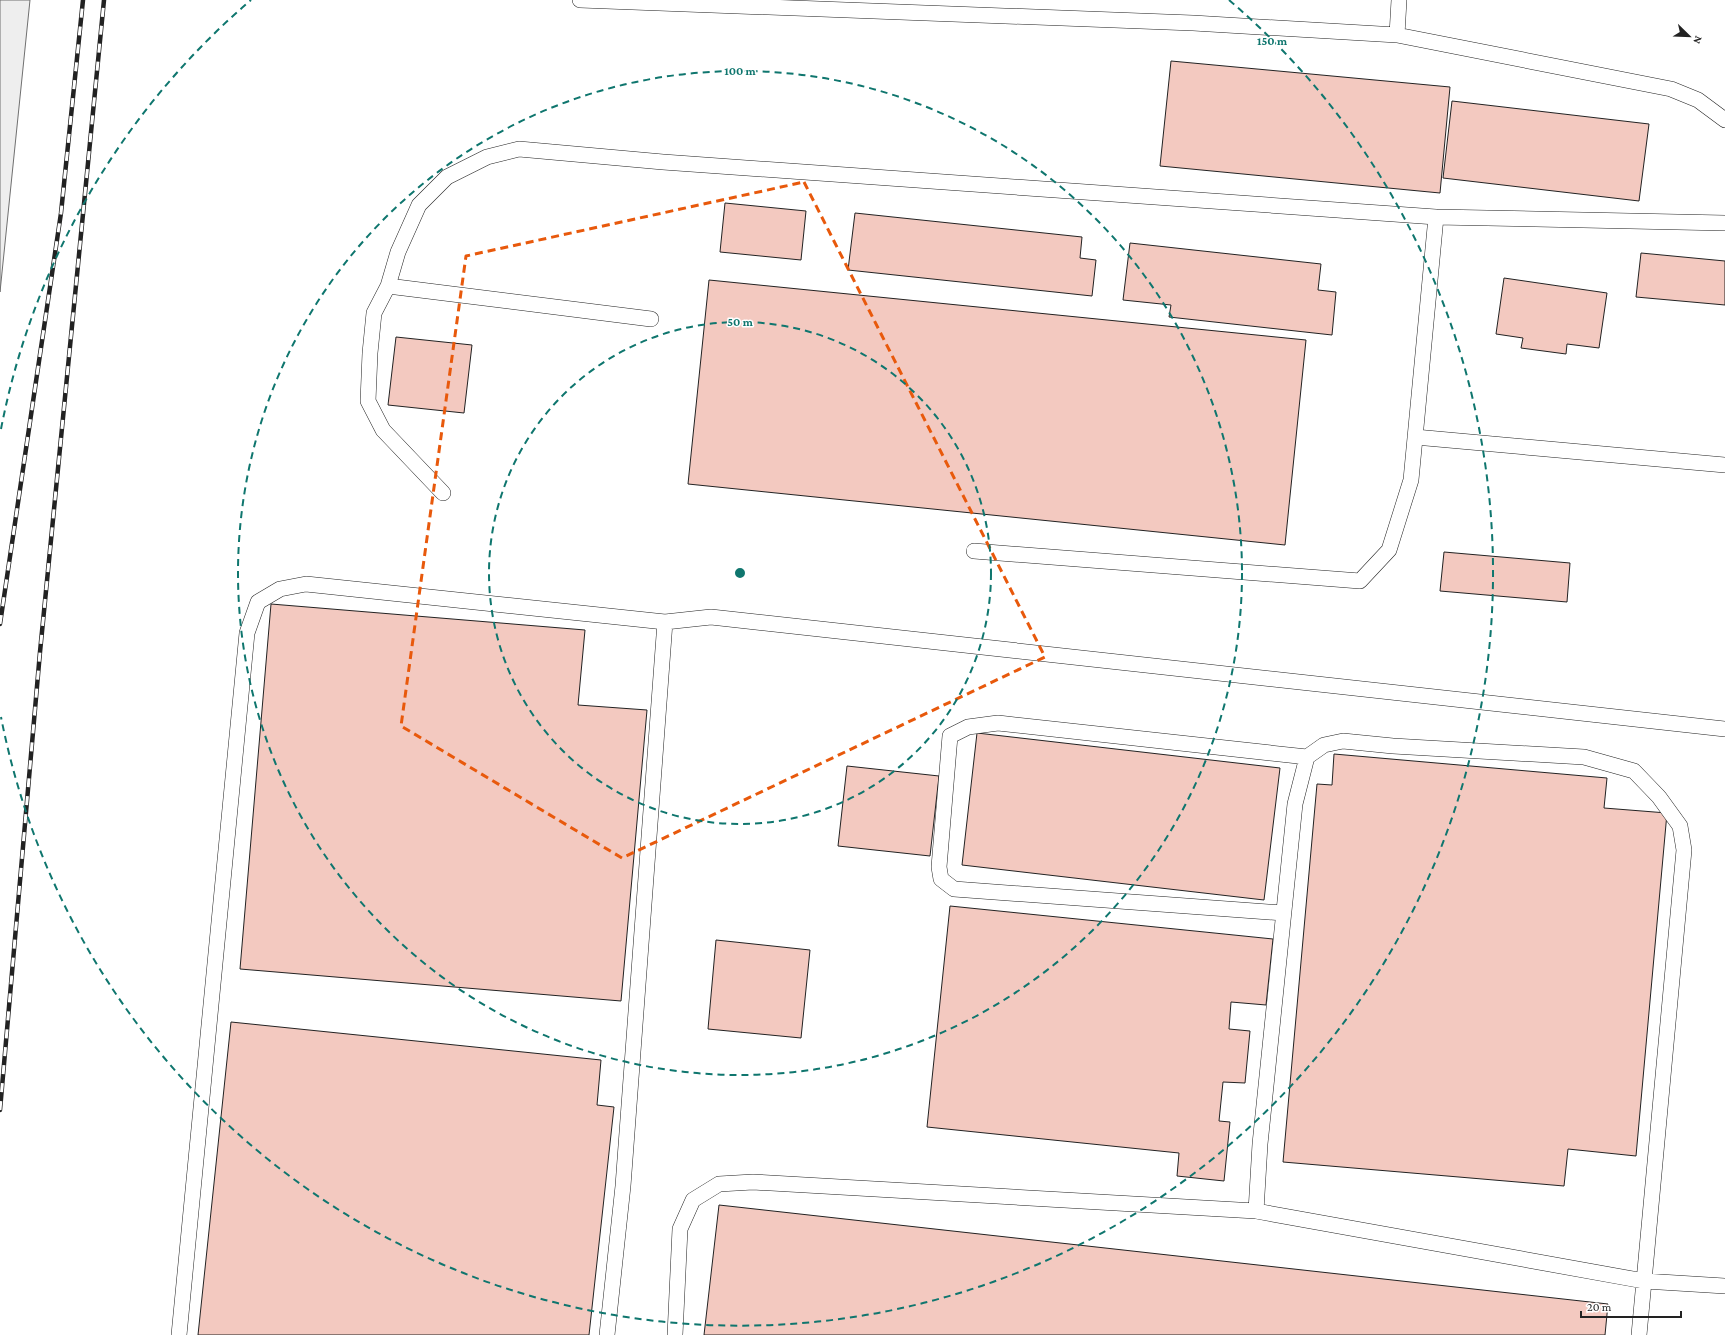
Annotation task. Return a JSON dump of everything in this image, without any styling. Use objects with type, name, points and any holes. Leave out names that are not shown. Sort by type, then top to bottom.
[{"type":"lane","points":[[580,0],[1193,23],[1397,35],[1671,89],[1698,100],[1725,120]]},
{"type":"lane","points":[[1397,35],[1399,0]]},
{"type":"lane","points":[[443,493],[383,430],[368,401],[370,353],[374,313],[388,286],[398,252],[419,205],[447,177],[487,158],[519,149],[671,162],[1436,217],[1725,223]]},
{"type":"lane","points":[[974,551],[1360,582],[1389,550],[1411,480],[1436,217]]},
{"type":"lane","points":[[388,286],[651,318]]},
{"type":"lane","points":[[1415,437],[1725,465]]},
{"type":"lane","points":[[179,1335],[247,633],[258,602],[280,589],[306,584],[665,622],[711,617],[1725,729]]},
{"type":"lane","points":[[608,1335],[622,1186],[665,622]]},
{"type":"lane","points":[[1283,913],[954,889],[941,879],[939,867],[950,736],[968,727],[998,723],[1308,757]]},
{"type":"lane","points":[[1256,1210],[1260,1144],[1295,804],[1308,757],[1324,745],[1343,741],[1393,746],[1584,757],[1634,771],[1659,797],[1680,826],[1684,850],[1639,1335]]},
{"type":"lane","points":[[675,1335],[680,1229],[693,1200],[719,1184],[753,1182],[1256,1210],[1644,1281],[1725,1286]]},
{"type":"highlighted area","points":[[804,182],[1045,657],[622,858],[401,726],[466,256]]},
{"type":"shaded area","points":[[0,0],[30,0],[0,292]]},
{"type":"building","points":[[1171,61],[1450,87],[1440,193],[1160,166]]},
{"type":"building","points":[[1452,101],[1649,124],[1639,201],[1443,178]]},
{"type":"building","points":[[725,203],[806,211],[801,260],[720,252]]},
{"type":"building","points":[[855,213],[1082,237],[1080,258],[1096,260],[1092,296],[848,270]]},
{"type":"building","points":[[1130,243],[1321,264],[1318,290],[1336,292],[1332,335],[1169,317],[1171,305],[1123,300]]},
{"type":"building","points":[[1641,253],[1725,261],[1725,305],[1636,297]]},
{"type":"building","points":[[1504,278],[1607,293],[1599,348],[1567,344],[1566,354],[1521,348],[1523,338],[1496,334]]},
{"type":"building","points":[[709,280],[1306,340],[1285,545],[688,484]]},
{"type":"building","points":[[396,337],[472,345],[464,413],[388,405]]},
{"type":"building","points":[[1444,552],[1570,563],[1567,602],[1440,591]]},
{"type":"building","points":[[271,604],[585,630],[578,705],[647,710],[621,1001],[240,969]]},
{"type":"building","points":[[977,733],[1280,768],[1264,900],[962,865]]},
{"type":"building","points":[[1334,754],[1607,778],[1604,808],[1667,813],[1636,1156],[1568,1149],[1564,1186],[1283,1162],[1317,784],[1332,785]]},
{"type":"building","points":[[847,766],[939,776],[930,856],[838,846]]},
{"type":"building","points":[[950,906],[1273,939],[1266,1005],[1231,1002],[1229,1029],[1250,1031],[1245,1083],[1223,1082],[1219,1121],[1230,1122],[1224,1181],[1177,1176],[1179,1153],[927,1127]]},
{"type":"building","points":[[716,940],[810,950],[801,1038],[708,1029]]},
{"type":"building","points":[[231,1022],[601,1060],[597,1105],[614,1107],[589,1335],[198,1335]]},
{"type":"building","points":[[719,1205],[1608,1304],[1605,1335],[704,1335]]},
{"type":"railway","points":[[0,624],[61,213],[83,0]]},
{"type":"railway","points":[[0,1110],[40,652],[104,0]]}]
